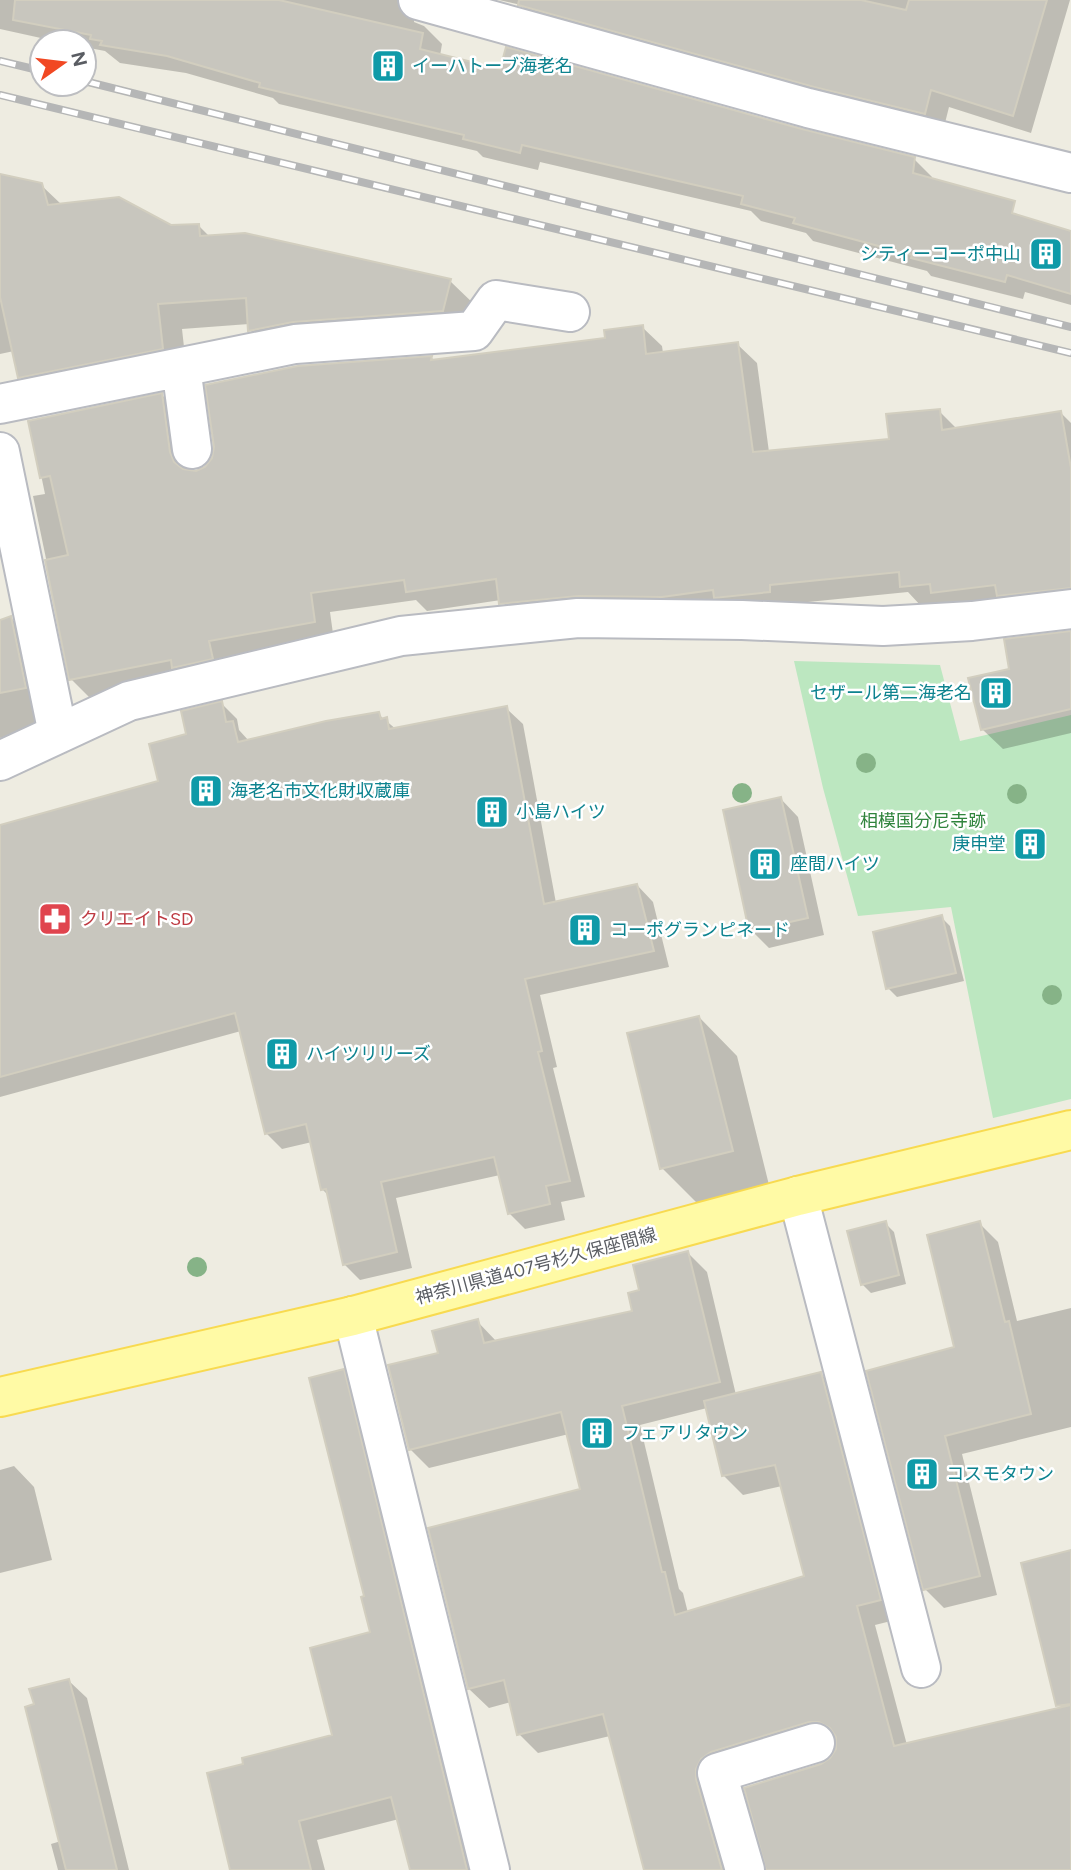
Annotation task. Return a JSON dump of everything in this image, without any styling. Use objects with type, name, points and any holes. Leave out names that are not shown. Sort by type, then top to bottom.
[{"type":"main road","name":"神奈川県道407号杉久保座間線","points":[[0,1397],[353,1316],[798,1196],[1071,1130]]},
{"type":"street","points":[[418,0],[499,10],[808,108],[1071,173]]},
{"type":"street","points":[[0,404],[295,344],[474,331],[496,300],[570,312]]},
{"type":"street","points":[[181,367],[191,449]]},
{"type":"street","points":[[0,452],[58,734]]},
{"type":"street","points":[[0,761],[129,701],[401,636],[578,618],[742,620],[883,626],[972,621],[1071,609]]},
{"type":"street","points":[[798,1196],[921,1668]]},
{"type":"street","points":[[353,1316],[490,1870]]},
{"type":"street","points":[[745,1870],[717,1773],[815,1743]]},
{"type":"green space","name":"相模国分尼寺跡","points":[[794,661],[940,665],[960,741],[1071,715],[1071,1099],[993,1118],[951,907],[858,916],[823,788]]},
{"type":"building","points":[[15,0],[279,0],[423,33],[420,49],[500,69],[506,47],[802,129],[915,157],[913,173],[1015,201],[1012,213],[1071,231],[1071,294],[1007,275],[1005,282],[911,258],[912,255],[793,223],[795,218],[741,204],[743,196],[522,145],[520,153],[463,139],[464,135],[259,87],[260,83],[167,56],[100,45],[102,41],[98,40],[98,28],[55,28],[13,20]]},
{"type":"building","points":[[519,0],[861,0],[906,10],[909,0],[1047,0],[1013,116],[931,90],[925,114],[814,87],[518,5]]},
{"type":"building","points":[[0,174],[42,183],[48,205],[119,197],[171,225],[199,224],[200,236],[245,233],[451,279],[443,311],[293,322],[248,331],[246,298],[158,304],[163,349],[18,378],[0,297]]},
{"type":"building","points":[[643,325],[646,354],[738,342],[753,452],[889,439],[886,414],[940,409],[942,430],[1061,411],[1071,468],[1071,588],[997,596],[995,585],[931,593],[930,584],[900,587],[899,572],[770,585],[770,592],[714,598],[713,590],[662,597],[578,596],[499,604],[496,579],[406,592],[404,580],[311,593],[315,622],[209,641],[213,659],[172,668],[171,660],[69,680],[45,560],[68,555],[50,476],[40,478],[28,421],[162,393],[170,452],[174,462],[183,469],[196,471],[205,467],[212,458],[214,447],[205,385],[298,366],[432,356],[431,360],[605,338],[604,330]]},
{"type":"building","points":[[11,616],[26,688],[0,693],[0,620]]},
{"type":"building","points":[[1071,631],[1071,709],[981,730],[968,678],[1009,669],[1004,639]]},
{"type":"building","points":[[222,701],[226,722],[233,721],[238,742],[326,721],[379,712],[381,719],[387,717],[389,729],[507,706],[544,904],[637,884],[654,951],[525,979],[542,1051],[538,1052],[570,1181],[546,1186],[550,1204],[508,1214],[494,1157],[381,1182],[397,1252],[343,1265],[326,1189],[321,1190],[306,1124],[265,1134],[235,1013],[0,1077],[0,825],[158,781],[149,744],[186,734],[181,711]]},
{"type":"building","name":"座間ハイツ","points":[[781,797],[808,918],[749,931],[723,810]]},
{"type":"building","points":[[942,915],[956,973],[886,989],[873,932]]},
{"type":"building","points":[[699,1016],[733,1151],[660,1169],[627,1033]]},
{"type":"building","points":[[886,1221],[899,1275],[861,1285],[847,1231]]},
{"type":"building","points":[[980,1221],[1005,1322],[1009,1321],[1031,1414],[945,1436],[980,1576],[923,1590],[866,1371],[954,1347],[927,1235]]},
{"type":"building","points":[[688,1251],[720,1382],[622,1406],[675,1615],[804,1576],[775,1465],[722,1476],[704,1401],[821,1372],[881,1600],[857,1606],[894,1746],[1071,1705],[1071,1870],[766,1870],[744,1788],[821,1764],[830,1758],[836,1749],[836,1737],[830,1728],[819,1722],[809,1722],[711,1752],[701,1759],[696,1769],[696,1779],[722,1870],[644,1870],[603,1714],[517,1735],[504,1680],[468,1689],[428,1528],[580,1489],[561,1412],[409,1450],[388,1365],[438,1353],[432,1331],[478,1319],[484,1343],[632,1311],[628,1293],[639,1290],[633,1265]]},
{"type":"building","points":[[344,1369],[467,1870],[410,1870],[391,1797],[299,1821],[311,1870],[230,1870],[207,1773],[243,1764],[242,1758],[332,1735],[310,1648],[370,1632],[361,1597],[364,1596],[309,1378]]},
{"type":"building","points":[[1071,1550],[1071,1704],[1056,1706],[1021,1563]]},
{"type":"building","points":[[69,1679],[117,1870],[66,1870],[25,1707],[34,1704],[29,1689]]},
{"type":"railway","points":[[0,61],[28,68]]},
{"type":"railway","points":[[98,84],[1071,327]]},
{"type":"railway","points":[[0,95],[1071,353]]},
{"type":"place","name":"イーハトーブ海老名","points":[[388,66]]},
{"type":"place","name":"シティーコーポ中山","points":[[1046,254]]},
{"type":"place","name":"セザール第二海老名","points":[[996,693]]},
{"type":"place","name":"海老名市文化財収蔵庫","points":[[206,791]]},
{"type":"place","name":"小島ハイツ","points":[[492,812]]},
{"type":"place","name":"庚申堂","points":[[1030,844]]},
{"type":"place","name":"座間ハイツ","points":[[765,864]]},
{"type":"place","name":"クリエイトSD","points":[[55,919]]},
{"type":"place","name":"コーポグランピネード","points":[[585,930]]},
{"type":"place","name":"ハイツリリーズ","points":[[282,1054]]},
{"type":"place","name":"フェアリタウン","points":[[597,1433]]},
{"type":"place","name":"コスモタウン","points":[[922,1474]]}]
